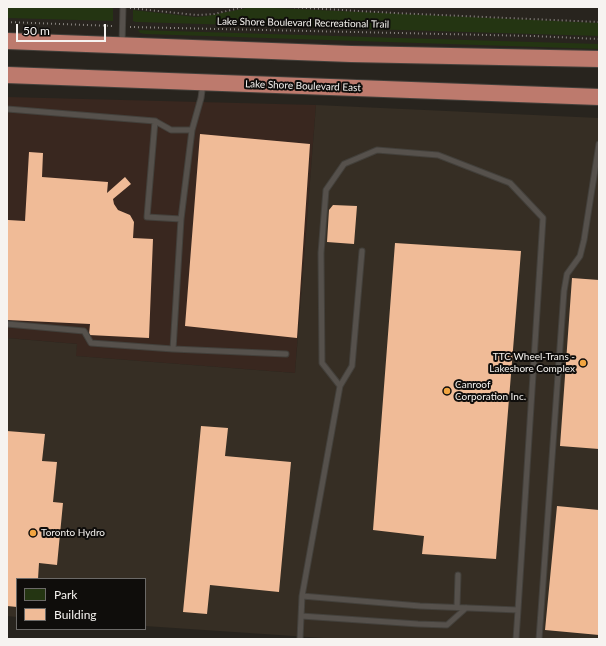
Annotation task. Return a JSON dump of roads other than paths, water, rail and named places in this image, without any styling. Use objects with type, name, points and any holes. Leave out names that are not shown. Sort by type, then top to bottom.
[{"type":"highway","points":[[7,41],[122,44],[351,54],[599,59]]},
{"type":"highway","name":"Lake Shore Boulevard East","points":[[7,74],[599,97]]},
{"type":"lane","points":[[122,44],[123,7]]},
{"type":"lane","points":[[173,349],[181,219],[192,130],[202,98],[203,82]]},
{"type":"lane","points":[[7,109],[155,121],[171,130],[192,130]]},
{"type":"lane","points":[[155,121],[147,217],[181,219]]},
{"type":"lane","points":[[539,639],[564,291],[568,274],[580,256],[584,240],[599,144]]},
{"type":"lane","points":[[340,386],[322,363],[321,252],[326,190],[344,164],[377,150],[438,155],[510,183],[543,218],[516,639]]},
{"type":"lane","points":[[300,639],[302,596],[340,386],[352,366],[362,251]]},
{"type":"lane","points":[[7,324],[84,331],[91,343],[173,349],[286,354]]},
{"type":"lane","points":[[457,607],[458,575]]},
{"type":"lane","points":[[302,596],[420,606],[518,610]]},
{"type":"lane","points":[[301,616],[447,625],[466,608]]},
{"type":"place","name":"TTC Wheel-Trans - Lakeshore Complex","points":[[583,363]]},
{"type":"place","name":"Canroof Corporation Inc.","points":[[447,391]]},
{"type":"place","name":"Toronto Hydro","points":[[33,533]]}]
